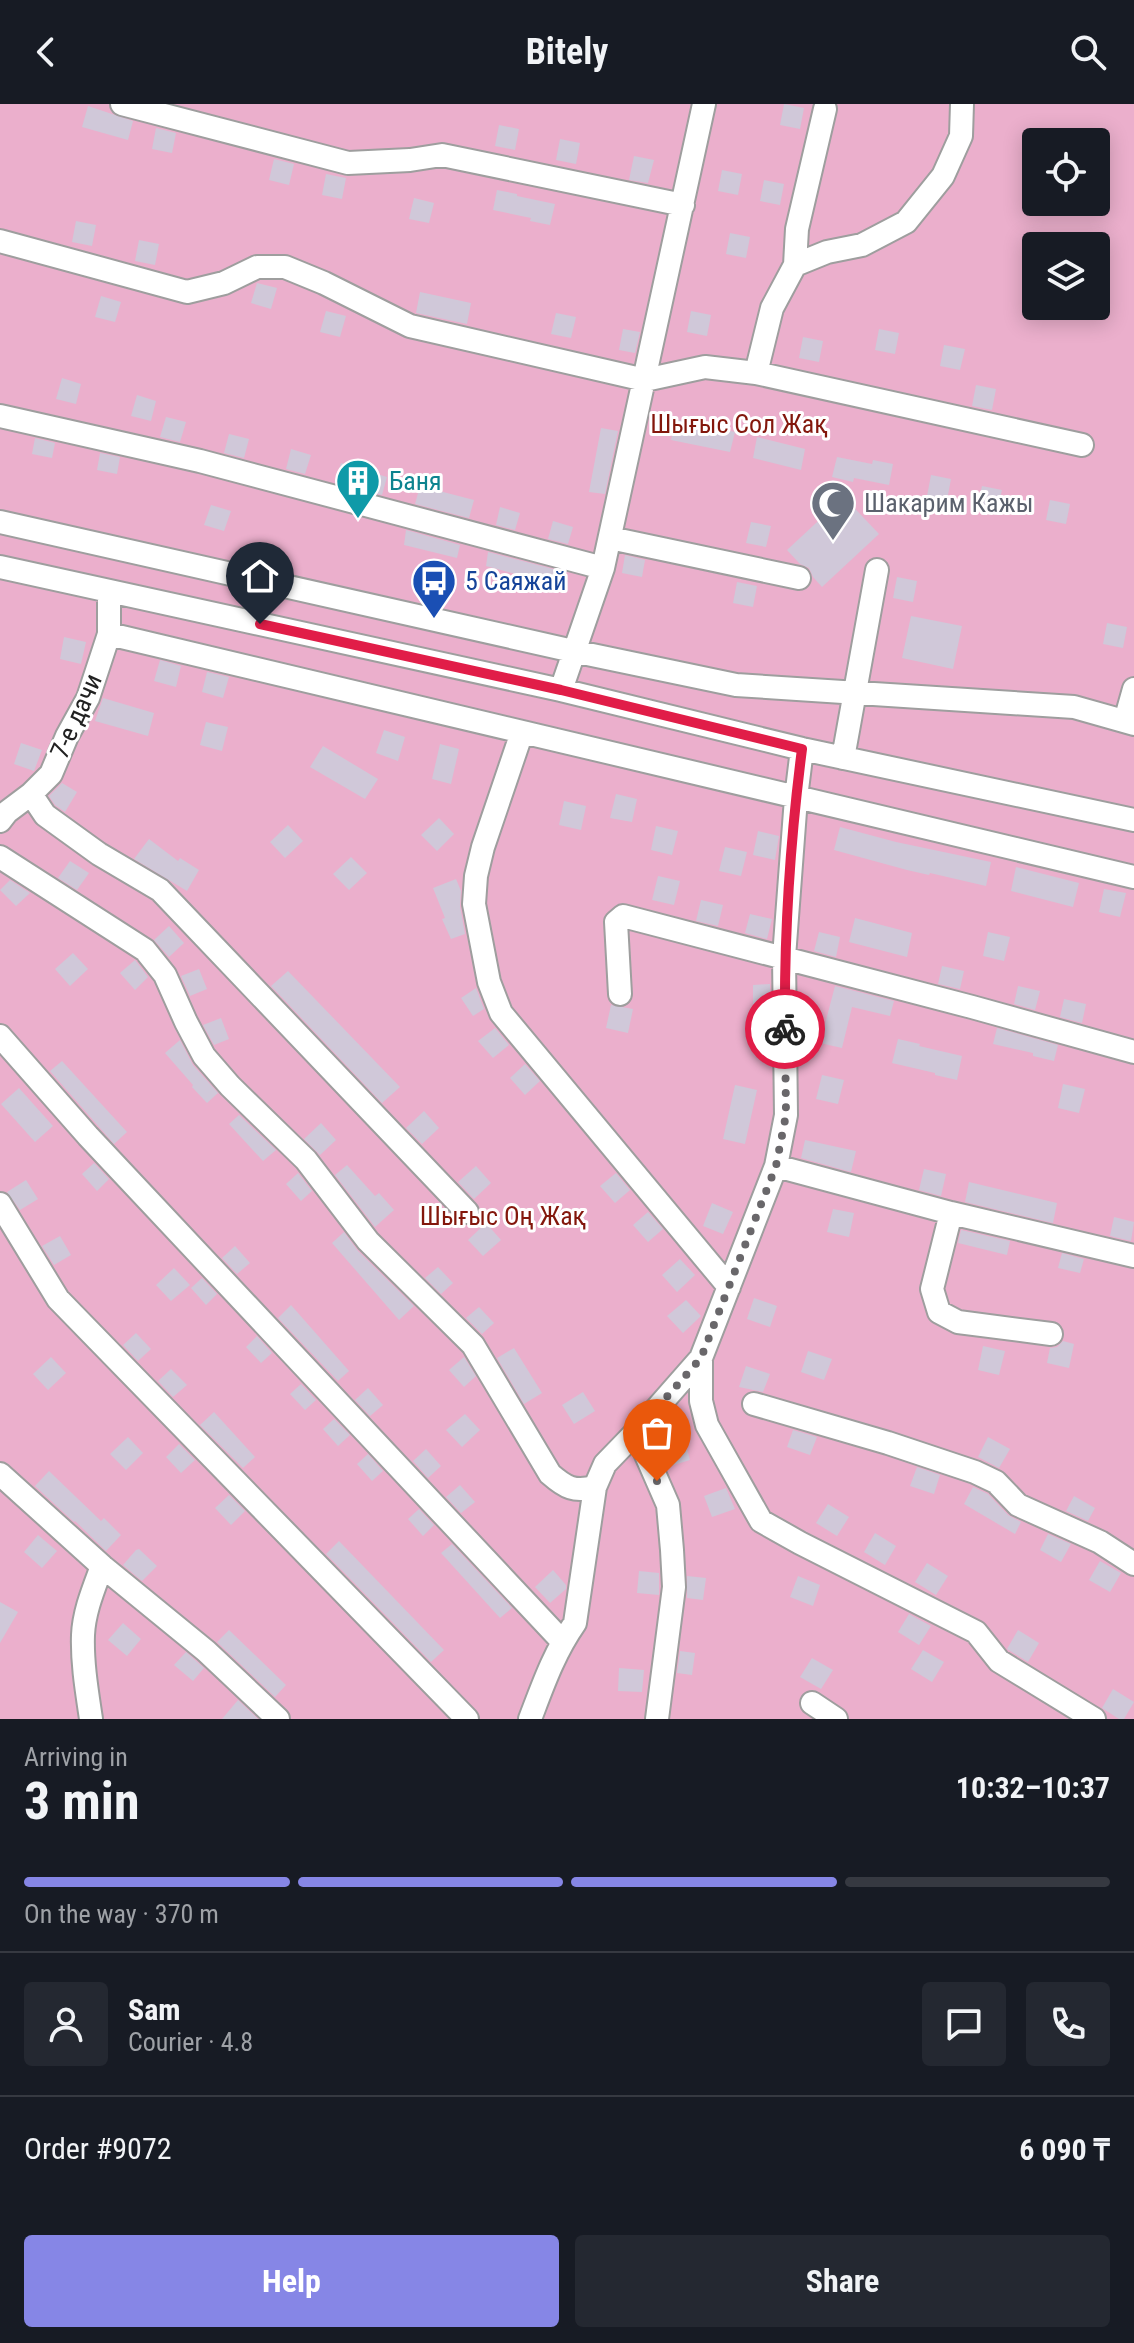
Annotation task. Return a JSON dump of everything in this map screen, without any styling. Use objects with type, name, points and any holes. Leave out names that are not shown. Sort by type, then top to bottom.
[{"type":"street","points":[[122,104],[348,163],[442,155],[683,205]]},
{"type":"street","points":[[561,690],[603,568],[704,104]]},
{"type":"street","points":[[795,265],[827,252],[862,245],[906,222],[943,176],[961,136],[962,104]]},
{"type":"street","points":[[756,373],[772,308],[795,265],[797,229],[825,109]]},
{"type":"street","points":[[0,241],[187,292],[224,283],[257,267],[285,267],[410,326],[645,380],[705,367],[756,373],[1082,445]]},
{"type":"street","points":[[0,416],[200,461],[603,568]]},
{"type":"street","points":[[0,522],[736,685],[1074,707],[1130,722],[1134,689]]},
{"type":"street","points":[[610,538],[799,578]]},
{"type":"street","points":[[0,567],[561,690],[802,749],[1134,820]]},
{"type":"street","points":[[843,758],[877,570]]},
{"type":"street","name":"7-е дачи","points":[[0,821],[51,774],[88,698],[109,634],[109,591]]},
{"type":"street","points":[[109,634],[1134,877]]},
{"type":"street","points":[[522,732],[476,876],[474,904],[489,982],[501,1013],[732,1278]]},
{"type":"street","points":[[530,1719],[548,1668],[575,1623],[595,1487],[605,1464],[701,1358],[776,1166],[786,1115],[784,957],[802,749]]},
{"type":"street","points":[[31,794],[45,815],[99,854],[160,890],[467,1212]]},
{"type":"street","points":[[0,857],[145,950],[165,975],[204,1056],[230,1086],[306,1160],[368,1241],[473,1345],[550,1474],[572,1488],[595,1487]]},
{"type":"street","points":[[620,994],[616,922],[623,916],[1134,1052]]},
{"type":"street","points":[[0,1036],[88,1136],[562,1641]]},
{"type":"street","points":[[776,1166],[951,1213],[1134,1256]]},
{"type":"street","points":[[0,1204],[58,1299],[467,1719]]},
{"type":"street","points":[[951,1213],[932,1289],[939,1312],[958,1322],[1051,1334]]},
{"type":"street","points":[[701,1358],[701,1401],[707,1425],[761,1521],[976,1632],[999,1661],[1094,1719]]},
{"type":"street","points":[[754,1404],[975,1472],[996,1482],[1018,1505],[1100,1542],[1134,1564]]},
{"type":"street","points":[[636,1432],[668,1505],[672,1550],[674,1587],[657,1719]]},
{"type":"street","points":[[0,1474],[102,1566],[206,1651],[278,1719]]},
{"type":"street","points":[[90,1719],[83,1634],[102,1566]]},
{"type":"street","points":[[812,1703],[836,1719]]},
{"type":"green space","name":"Шығыс Оң Жақ","points":[[0,104],[1134,104],[1134,1719],[0,1719]]},
{"type":"building","points":[[784,104],[804,108],[800,129],[780,125]]},
{"type":"building","points":[[88,106],[133,121],[128,140],[82,127]]},
{"type":"building","points":[[499,125],[519,129],[515,150],[495,146]]},
{"type":"building","points":[[156,128],[176,133],[172,153],[152,149]]},
{"type":"building","points":[[560,139],[580,143],[576,164],[556,160]]},
{"type":"building","points":[[634,156],[654,160],[648,183],[629,180]]},
{"type":"building","points":[[274,159],[294,164],[289,185],[269,180]]},
{"type":"building","points":[[722,170],[742,174],[738,195],[718,191]]},
{"type":"building","points":[[326,174],[346,178],[342,199],[322,195]]},
{"type":"building","points":[[764,180],[784,184],[780,205],[760,201]]},
{"type":"building","points":[[497,190],[555,204],[550,225],[493,210]]},
{"type":"building","points":[[414,198],[434,203],[429,223],[409,219]]},
{"type":"building","points":[[76,221],[96,225],[92,246],[72,242]]},
{"type":"building","points":[[730,233],[750,237],[746,258],[726,254]]},
{"type":"building","points":[[139,240],[159,244],[155,265],[135,261]]},
{"type":"building","points":[[257,283],[277,288],[271,309],[251,303]]},
{"type":"building","points":[[420,292],[471,303],[467,324],[416,313]]},
{"type":"building","points":[[101,296],[121,302],[115,322],[95,317]]},
{"type":"building","points":[[326,311],[346,316],[340,337],[320,332]]},
{"type":"building","points":[[691,311],[711,315],[707,336],[687,332]]},
{"type":"building","points":[[556,313],[576,317],[571,338],[551,334]]},
{"type":"building","points":[[623,329],[640,332],[635,353],[619,350]]},
{"type":"building","points":[[879,329],[899,333],[895,354],[875,350]]},
{"type":"building","points":[[803,337],[823,341],[819,362],[799,358]]},
{"type":"building","points":[[944,345],[965,349],[960,370],[940,366]]},
{"type":"building","points":[[62,378],[81,384],[76,404],[56,399]]},
{"type":"building","points":[[976,385],[996,389],[992,410],[972,406]]},
{"type":"building","points":[[137,395],[156,401],[151,421],[131,416]]},
{"type":"building","points":[[166,417],[186,422],[180,442],[160,437]]},
{"type":"building","points":[[675,419],[735,432],[730,452],[671,440]]},
{"type":"building","points":[[601,428],[618,431],[605,494],[589,492]]},
{"type":"building","points":[[229,434],[249,439],[244,458],[224,453]]},
{"type":"building","points":[[757,437],[805,449],[801,470],[753,458]]},
{"type":"building","points":[[35,438],[55,443],[52,458],[32,454]]},
{"type":"building","points":[[291,449],[311,455],[305,474],[286,469]]},
{"type":"building","points":[[100,453],[120,457],[117,474],[97,470]]},
{"type":"building","points":[[837,457],[872,464],[873,460],[893,464],[889,485],[832,477]]},
{"type":"building","points":[[341,463],[387,477],[382,495],[335,482]]},
{"type":"building","points":[[931,475],[951,479],[947,500],[927,496]]},
{"type":"building","points":[[420,486],[474,500],[469,518],[415,504]]},
{"type":"building","points":[[982,486],[1002,490],[997,511],[977,507]]},
{"type":"building","name":"Шакарим Кажы","points":[[844,497],[879,534],[822,587],[809,568],[800,564],[787,550]]},
{"type":"building","points":[[1050,500],[1070,504],[1066,524],[1046,520]]},
{"type":"building","points":[[211,505],[231,511],[224,531],[204,525]]},
{"type":"building","points":[[500,507],[520,513],[515,530],[496,525]]},
{"type":"building","points":[[553,521],[573,527],[568,544],[548,539]]},
{"type":"building","points":[[751,522],[771,526],[766,547],[746,543]]},
{"type":"building","points":[[406,530],[460,545],[457,558],[404,545]]},
{"type":"building","points":[[488,552],[561,571],[557,585],[486,566]]},
{"type":"building","points":[[625,555],[645,560],[642,577],[622,573]]},
{"type":"building","points":[[897,577],[917,581],[913,602],[893,598]]},
{"type":"building","points":[[737,582],[757,586],[753,607],[733,603]]},
{"type":"building","points":[[911,616],[962,626],[953,669],[902,658]]},
{"type":"building","points":[[1107,623],[1127,627],[1123,648],[1103,644]]},
{"type":"building","points":[[64,637],[86,642],[81,664],[60,659]]},
{"type":"building","points":[[160,660],[181,666],[176,687],[154,681]]},
{"type":"building","points":[[207,672],[229,677],[223,698],[202,692]]},
{"type":"building","points":[[103,698],[154,713],[148,736],[95,721]]},
{"type":"building","points":[[206,722],[228,727],[222,751],[200,745]]},
{"type":"building","points":[[384,730],[405,737],[398,761],[376,753]]},
{"type":"building","points":[[21,743],[42,750],[34,771],[14,764]]},
{"type":"building","points":[[440,744],[459,749],[451,784],[432,779]]},
{"type":"building","points":[[323,746],[378,779],[365,799],[310,767]]},
{"type":"building","points":[[62,783],[77,792],[65,812],[49,796]]},
{"type":"building","points":[[616,794],[637,799],[632,822],[610,818]]},
{"type":"building","points":[[564,801],[586,806],[581,830],[559,825]]},
{"type":"building","points":[[439,818],[454,834],[437,851],[421,835]]},
{"type":"building","points":[[288,825],[303,841],[285,858],[270,842]]},
{"type":"building","points":[[656,826],[678,831],[672,855],[651,850]]},
{"type":"building","points":[[840,827],[991,862],[986,886],[907,870],[834,850]]},
{"type":"building","points":[[758,831],[779,836],[775,860],[753,855]]},
{"type":"building","points":[[149,839],[178,861],[180,858],[199,870],[187,891],[134,859]]},
{"type":"building","points":[[725,847],[747,852],[741,876],[719,871]]},
{"type":"building","points":[[351,857],[367,873],[349,890],[333,874]]},
{"type":"building","points":[[70,861],[89,873],[77,890],[58,878]]},
{"type":"building","points":[[1016,867],[1079,883],[1073,907],[1011,891]]},
{"type":"building","points":[[658,876],[680,881],[674,905],[652,900]]},
{"type":"building","points":[[456,879],[461,891],[465,934],[451,939],[433,888]]},
{"type":"building","points":[[10,880],[30,893],[16,906],[0,890]]},
{"type":"building","points":[[1104,889],[1126,893],[1120,917],[1099,912]]},
{"type":"building","points":[[701,900],[723,905],[718,926],[696,921]]},
{"type":"building","points":[[750,914],[772,919],[767,939],[745,933]]},
{"type":"building","points":[[855,918],[912,933],[907,957],[849,942]]},
{"type":"building","points":[[169,926],[184,943],[169,957],[154,940]]},
{"type":"building","points":[[819,932],[840,937],[836,957],[814,951]]},
{"type":"building","points":[[988,932],[1010,937],[1004,961],[983,956]]},
{"type":"building","points":[[73,953],[88,969],[70,986],[55,969]]},
{"type":"building","points":[[135,960],[148,977],[135,990],[120,973]]},
{"type":"building","points":[[942,966],[964,971],[960,989],[938,984]]},
{"type":"building","points":[[199,969],[207,989],[190,996],[181,976]]},
{"type":"building","points":[[288,971],[400,1087],[382,1103],[271,986]]},
{"type":"building","points":[[770,984],[771,1040],[753,1041],[753,985]]},
{"type":"building","points":[[835,986],[894,1001],[890,1016],[852,1007],[842,1048],[820,1043]]},
{"type":"building","points":[[1018,986],[1040,991],[1035,1010],[1014,1004]]},
{"type":"building","points":[[476,988],[484,1009],[473,1016],[461,998]]},
{"type":"building","points":[[1064,999],[1086,1004],[1082,1023],[1060,1017]]},
{"type":"building","points":[[611,1005],[633,1009],[628,1033],[606,1028]]},
{"type":"building","points":[[221,1018],[229,1039],[214,1045],[203,1025]]},
{"type":"building","points":[[495,1028],[509,1045],[493,1058],[478,1041]]},
{"type":"building","points":[[997,1028],[1058,1045],[1054,1061],[993,1044]]},
{"type":"building","points":[[898,1039],[962,1056],[957,1080],[892,1063]]},
{"type":"building","points":[[180,1040],[193,1065],[218,1093],[207,1103],[165,1053]]},
{"type":"building","points":[[62,1061],[127,1132],[114,1144],[50,1071]]},
{"type":"building","points":[[525,1064],[540,1081],[525,1095],[510,1078]]},
{"type":"building","points":[[822,1075],[844,1080],[838,1104],[816,1099]]},
{"type":"building","points":[[1063,1084],[1085,1089],[1079,1113],[1058,1108]]},
{"type":"building","points":[[735,1085],[757,1090],[745,1144],[723,1139]]},
{"type":"building","points":[[19,1088],[53,1126],[35,1142],[1,1104]]},
{"type":"building","points":[[424,1111],[439,1128],[422,1144],[406,1128]]},
{"type":"building","points":[[239,1115],[276,1150],[263,1161],[229,1124]]},
{"type":"building","points":[[321,1123],[336,1140],[320,1155],[304,1139]]},
{"type":"building","points":[[805,1140],[856,1151],[851,1172],[801,1158]]},
{"type":"building","points":[[94,1163],[109,1179],[97,1191],[82,1174]]},
{"type":"building","points":[[347,1165],[375,1196],[379,1193],[394,1210],[375,1227],[335,1175]]},
{"type":"building","points":[[476,1166],[491,1183],[474,1199],[458,1182]]},
{"type":"building","points":[[924,1169],[946,1174],[941,1196],[919,1190]]},
{"type":"building","points":[[298,1173],[312,1191],[301,1201],[286,1184]]},
{"type":"building","points":[[616,1173],[630,1190],[615,1203],[600,1186]]},
{"type":"building","points":[[26,1180],[38,1199],[20,1210],[7,1192]]},
{"type":"building","points":[[969,1182],[1057,1203],[1053,1223],[965,1202]]},
{"type":"building","points":[[712,1203],[733,1212],[723,1234],[703,1226]]},
{"type":"building","points":[[833,1209],[854,1213],[849,1237],[827,1232]]},
{"type":"building","points":[[648,1212],[663,1229],[648,1242],[633,1225]]},
{"type":"building","points":[[1114,1217],[1134,1222],[1131,1241],[1110,1236]]},
{"type":"building","points":[[486,1223],[501,1240],[483,1256],[468,1240]]},
{"type":"building","points":[[961,1230],[1010,1241],[1007,1255],[958,1243]]},
{"type":"building","points":[[344,1232],[358,1251],[414,1306],[399,1320],[332,1243]]},
{"type":"building","points":[[60,1236],[71,1255],[54,1265],[42,1246]]},
{"type":"building","points":[[235,1246],[250,1263],[237,1274],[222,1258]]},
{"type":"building","points":[[1062,1253],[1084,1259],[1080,1273],[1058,1268]]},
{"type":"building","points":[[680,1259],[695,1275],[677,1292],[662,1275]]},
{"type":"building","points":[[438,1267],[453,1283],[441,1294],[425,1278]]},
{"type":"building","points":[[174,1268],[190,1285],[171,1301],[156,1285]]},
{"type":"building","points":[[202,1278],[217,1294],[206,1305],[191,1288]]},
{"type":"building","points":[[754,1298],[777,1306],[770,1327],[747,1319]]},
{"type":"building","points":[[686,1300],[701,1316],[683,1333],[667,1316]]},
{"type":"building","points":[[291,1305],[349,1371],[338,1381],[278,1318]]},
{"type":"building","points":[[479,1307],[494,1323],[482,1334],[466,1318]]},
{"type":"building","points":[[136,1333],[151,1349],[138,1361],[123,1345]]},
{"type":"building","points":[[257,1336],[272,1353],[261,1363],[246,1347]]},
{"type":"building","points":[[1063,1341],[1074,1344],[1069,1368],[1047,1363],[1050,1348],[1057,1347]]},
{"type":"building","points":[[983,1346],[1005,1351],[999,1375],[978,1370]]},
{"type":"building","points":[[514,1348],[542,1393],[524,1404],[497,1358]]},
{"type":"building","points":[[808,1351],[832,1359],[824,1380],[801,1372]]},
{"type":"building","points":[[51,1357],[66,1373],[48,1390],[33,1374]]},
{"type":"building","points":[[464,1357],[476,1376],[464,1387],[449,1370]]},
{"type":"building","points":[[746,1366],[770,1374],[763,1392],[739,1387]]},
{"type":"building","points":[[171,1369],[187,1385],[173,1397],[158,1381]]},
{"type":"building","points":[[301,1384],[316,1400],[305,1410],[290,1394]]},
{"type":"building","points":[[368,1388],[383,1405],[370,1416],[355,1400]]},
{"type":"building","points":[[583,1392],[595,1411],[574,1424],[562,1405]]},
{"type":"building","points":[[214,1412],[255,1457],[243,1468],[200,1425]]},
{"type":"building","points":[[465,1414],[480,1430],[462,1447],[446,1430]]},
{"type":"building","points":[[334,1419],[350,1435],[338,1446],[323,1429]]},
{"type":"building","points":[[793,1430],[817,1437],[810,1455],[787,1447]]},
{"type":"building","points":[[128,1437],[143,1453],[126,1470],[110,1454]]},
{"type":"building","points":[[988,1437],[1010,1449],[999,1468],[978,1457]]},
{"type":"building","points":[[684,1438],[690,1460],[667,1467],[660,1446]]},
{"type":"building","points":[[179,1444],[195,1460],[181,1473],[166,1457]]},
{"type":"building","points":[[426,1449],[441,1466],[428,1478],[413,1461]]},
{"type":"building","points":[[368,1454],[383,1471],[372,1481],[357,1464]]},
{"type":"building","points":[[917,1467],[940,1475],[934,1494],[910,1486]]},
{"type":"building","points":[[49,1471],[101,1521],[104,1518],[121,1535],[106,1551],[35,1486]]},
{"type":"building","points":[[460,1485],[475,1502],[461,1513],[446,1497]]},
{"type":"building","points":[[973,1487],[988,1494],[1008,1515],[1021,1522],[1015,1534],[964,1504]]},
{"type":"building","points":[[726,1488],[735,1509],[712,1517],[704,1496]]},
{"type":"building","points":[[229,1495],[245,1511],[231,1525],[215,1508]]},
{"type":"building","points":[[1074,1496],[1095,1508],[1088,1521],[1066,1511]]},
{"type":"building","points":[[828,1504],[849,1517],[837,1536],[816,1523]]},
{"type":"building","points":[[419,1509],[434,1525],[423,1536],[408,1519]]},
{"type":"building","points":[[875,1533],[896,1546],[885,1565],[864,1552]]},
{"type":"building","points":[[1048,1534],[1071,1544],[1061,1562],[1040,1550]]},
{"type":"building","points":[[38,1535],[57,1551],[42,1568],[24,1552]]},
{"type":"building","points":[[339,1541],[444,1650],[431,1662],[326,1554]]},
{"type":"building","points":[[452,1544],[512,1608],[500,1618],[441,1553]]},
{"type":"building","points":[[139,1549],[157,1566],[142,1581],[123,1565]]},
{"type":"building","points":[[1100,1561],[1121,1573],[1110,1592],[1089,1580]]},
{"type":"building","points":[[927,1563],[948,1576],[936,1595],[915,1582]]},
{"type":"building","points":[[553,1570],[566,1589],[550,1603],[535,1587]]},
{"type":"building","points":[[639,1571],[659,1573],[659,1595],[637,1593]]},
{"type":"building","points":[[687,1576],[706,1578],[703,1600],[687,1598]]},
{"type":"building","points":[[798,1576],[820,1585],[813,1606],[790,1597]]},
{"type":"building","points":[[0,1602],[18,1612],[0,1643]]},
{"type":"building","points":[[909,1614],[931,1626],[919,1645],[898,1632]]},
{"type":"building","points":[[123,1623],[141,1639],[127,1656],[108,1640]]},
{"type":"building","points":[[229,1630],[286,1685],[275,1697],[217,1642]]},
{"type":"building","points":[[1018,1630],[1039,1643],[1028,1662],[1007,1649]]},
{"type":"building","points":[[923,1650],[944,1662],[932,1682],[911,1669]]},
{"type":"building","points":[[680,1651],[695,1653],[692,1675],[677,1673]]},
{"type":"building","points":[[186,1652],[204,1668],[193,1681],[174,1665]]},
{"type":"building","points":[[812,1658],[833,1670],[821,1689],[800,1677]]},
{"type":"building","points":[[619,1668],[644,1670],[642,1692],[618,1691]]},
{"type":"building","points":[[1113,1689],[1134,1702],[1124,1719],[1102,1708]]},
{"type":"building","points":[[238,1700],[258,1719],[222,1719]]},
{"type":"way so far","points":[[657,1481],[636,1432],[701,1358],[776,1166],[786,1115],[785,1029]]},
{"type":"place","name":"Баня","points":[[358,520]]},
{"type":"place","name":"Шакарим Кажы","points":[[833,542]]},
{"type":"place","name":"5 Саяжай","points":[[434,620]]},
{"type":"route","points":[[260,624],[561,690],[802,749],[784,957],[785,1029]]},
{"type":"park label","name":"Шығыс Сол Жақ","points":[[739,424]]}]
